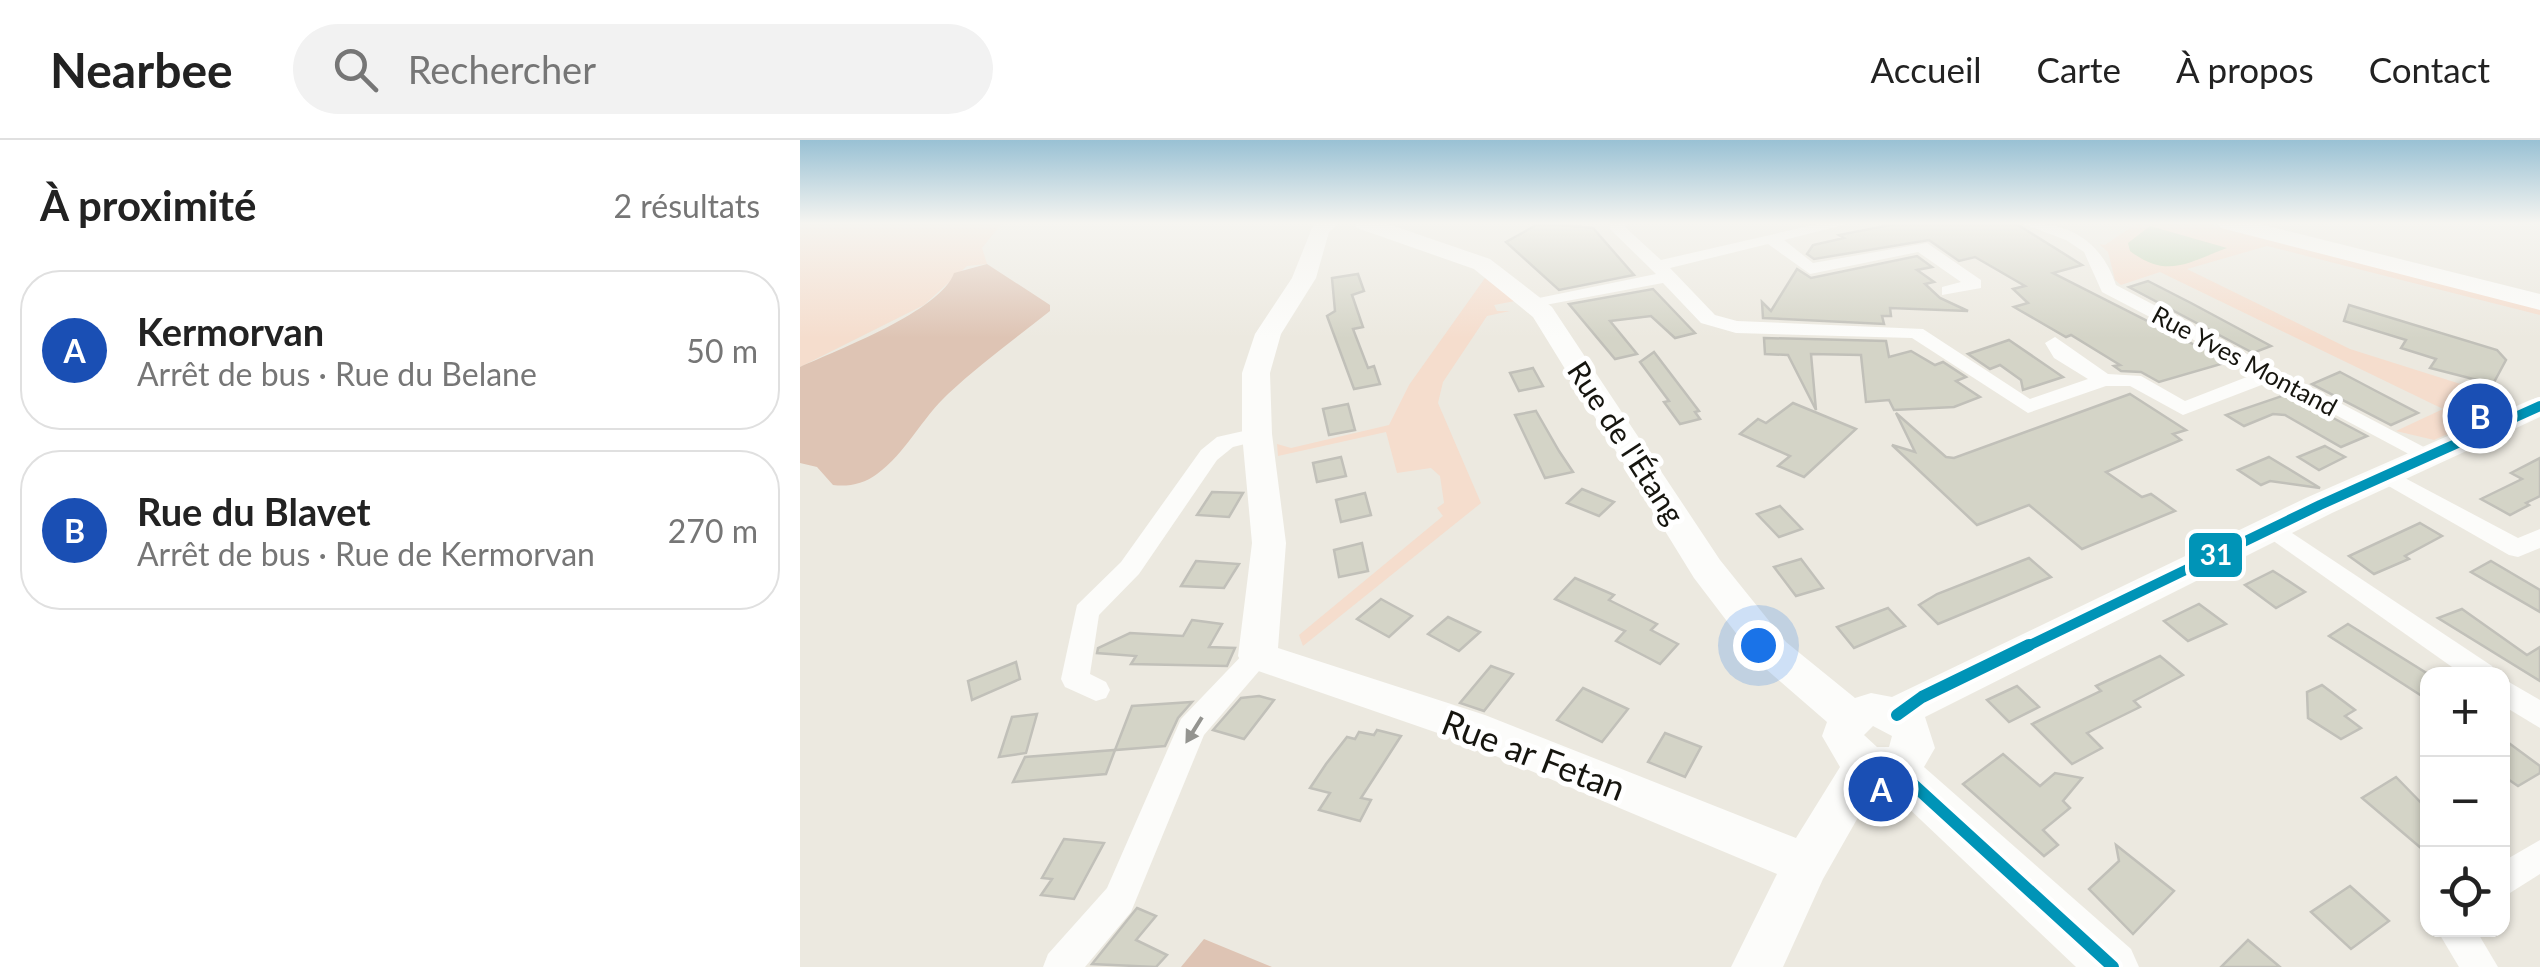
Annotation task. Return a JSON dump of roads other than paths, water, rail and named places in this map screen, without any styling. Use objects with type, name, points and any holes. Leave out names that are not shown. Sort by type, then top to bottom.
[{"type":"main road","points":[[2381,262],[2540,302]]},
{"type":"street","points":[[1062,967],[1120,900],[1192,728],[1258,656],[1269,542],[1257,434],[1256,373],[1268,334],[1304,278],[1309,262]]},
{"type":"street","name":"Rue de l'Étang","points":[[1475,262],[1535,304],[1707,568],[1772,652],[1850,717]]},
{"type":"street","points":[[1649,262],[1708,319],[1736,327],[1916,333],[2028,408],[2104,380],[2134,380],[2184,409],[2274,374]]},
{"type":"street","points":[[1535,304],[1696,262]]},
{"type":"street","points":[[1800,262],[1810,269],[1846,262]]},
{"type":"street","points":[[1943,262],[1975,284],[1948,291]]},
{"type":"street","name":"Rue Yves Montand","points":[[2101,262],[2108,288],[2428,456]]},
{"type":"street","points":[[2055,342],[2061,354],[2104,380]]},
{"type":"street","points":[[1897,715],[1922,697],[2386,475],[2540,406]]},
{"type":"street","points":[[1096,690],[1075,679],[1086,612],[1130,568],[1209,455],[1226,442],[1257,434]]},
{"type":"street","points":[[2386,475],[2518,550],[2540,536]]},
{"type":"street","points":[[2274,529],[2472,667]]},
{"type":"street","name":"Rue ar Fetan","points":[[1258,656],[1470,727],[1806,864]]},
{"type":"street","points":[[2510,695],[2540,716]]},
{"type":"street","points":[[1757,967],[1806,864],[1879,764],[1910,756],[1914,739],[1897,715],[1871,708],[1850,717],[1843,736],[1854,756],[1879,764],[2113,967]]},
{"type":"street","points":[[2510,876],[2540,855]]},
{"type":"street","points":[[2460,937],[2480,967]]},
{"type":"place","name":"Rue du Blavet","points":[[2480,416]]},
{"type":"place","name":"Kermorvan","points":[[1881,789]]}]
